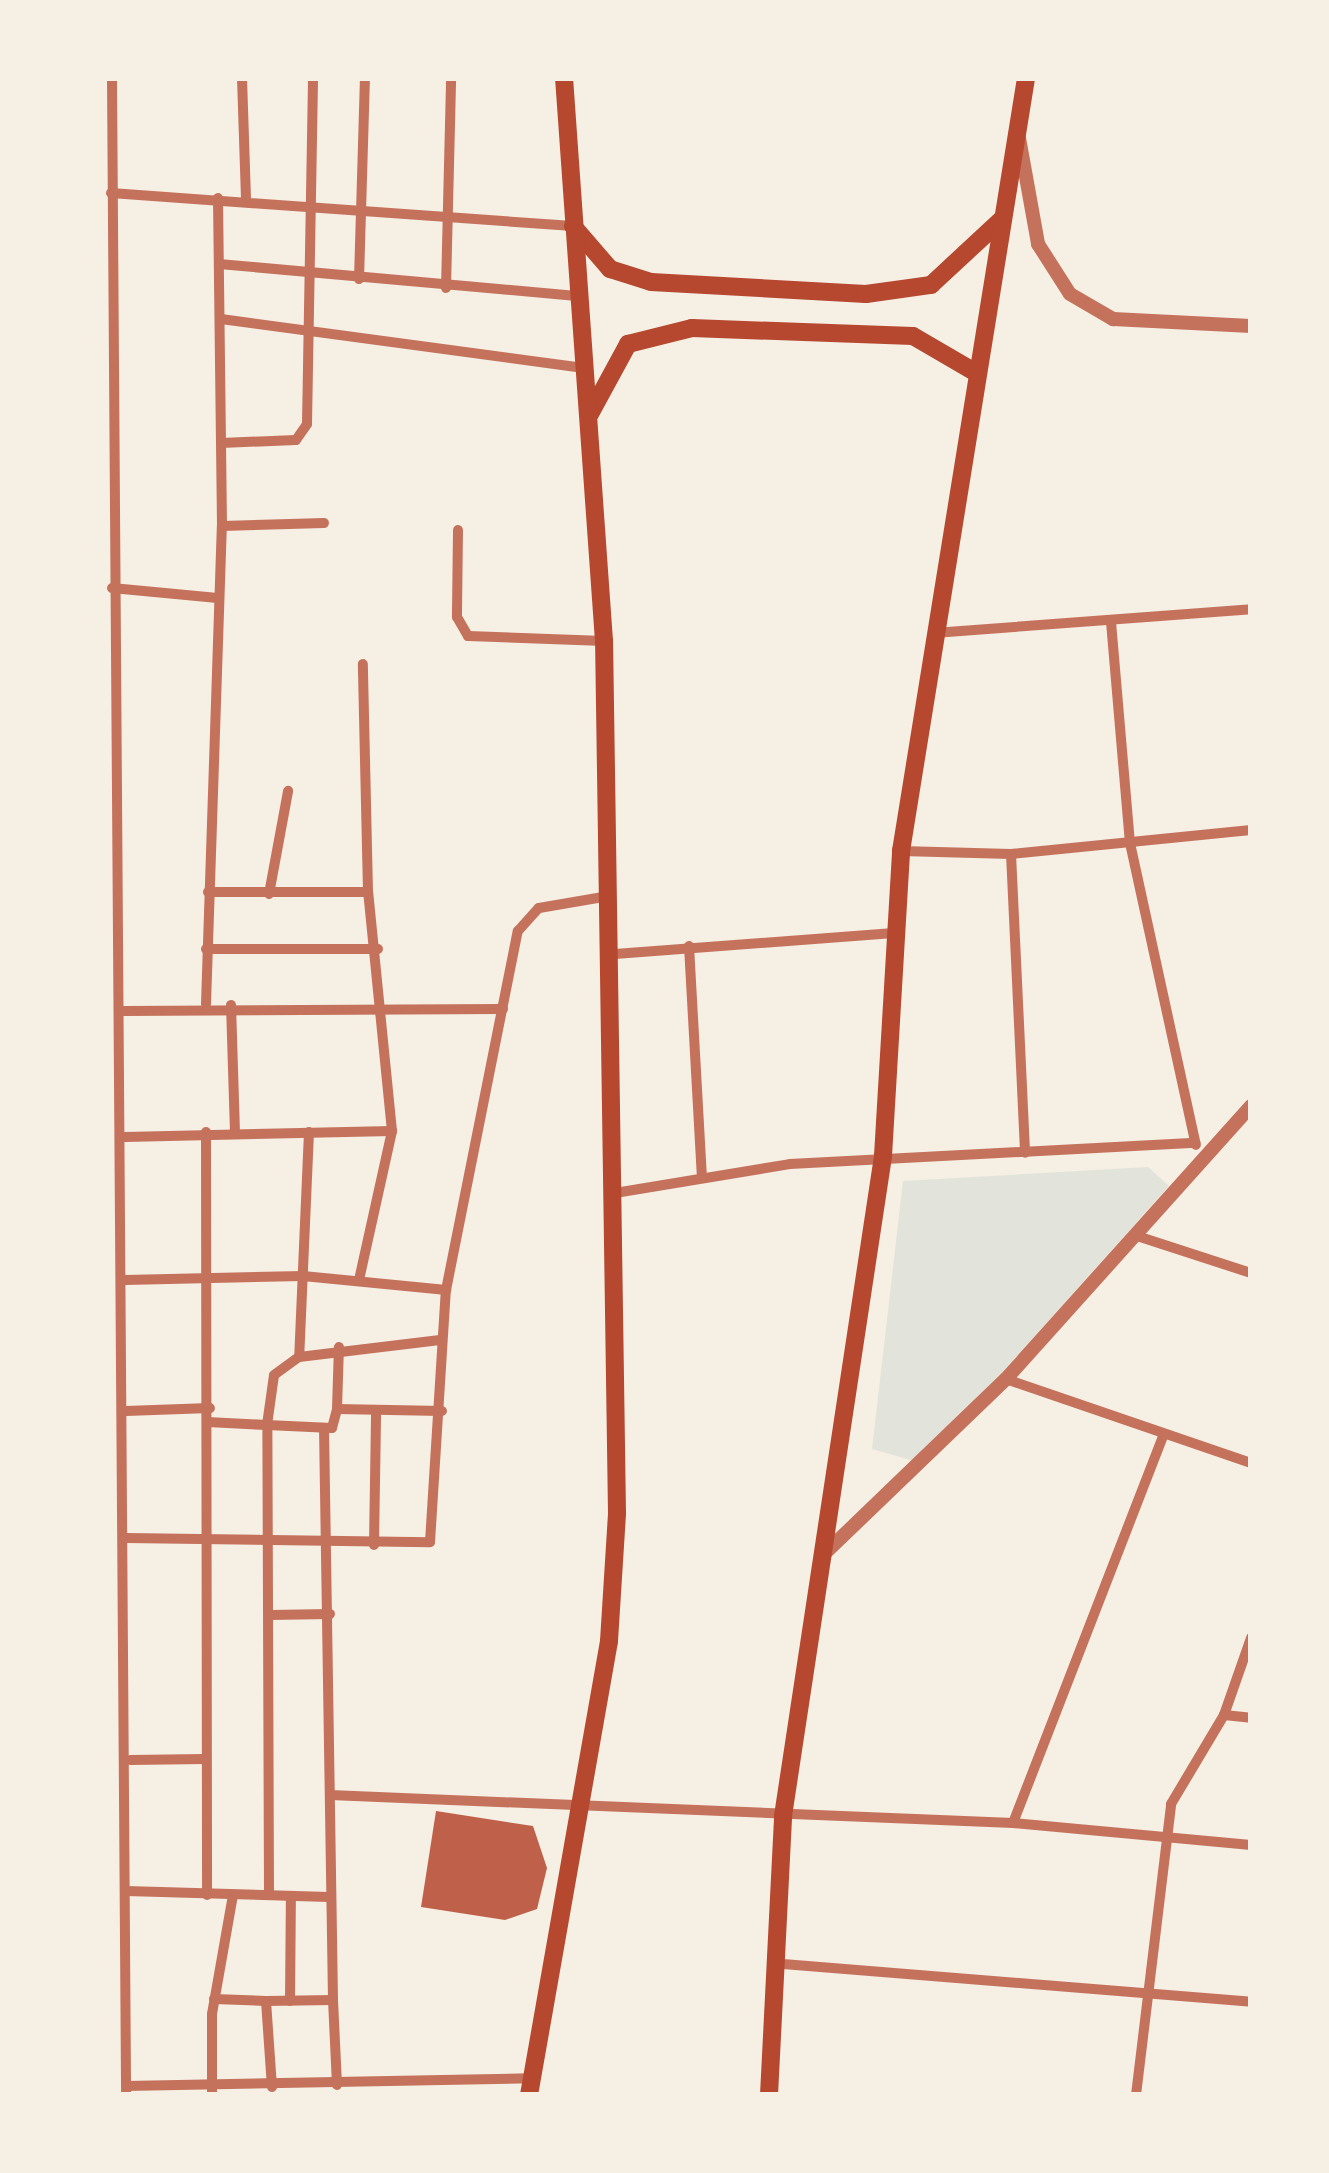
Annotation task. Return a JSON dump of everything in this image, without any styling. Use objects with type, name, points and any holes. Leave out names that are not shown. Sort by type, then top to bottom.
[{"type":"highway","points":[[530,2087],[574,1805],[609,1641],[614,895],[604,640],[564,78]]},
{"type":"highway","points":[[769,2095],[783,1964],[783,1816],[883,1156],[901,851],[1026,78]]},
{"type":"highway","points":[[573,226],[610,269],[651,282],[866,294],[931,285],[1004,217]]},
{"type":"highway","points":[[586,427],[603,373],[628,344],[692,328],[913,337],[978,374]]},
{"type":"street","points":[[112,78],[112,588],[124,1011],[130,1760],[126,2090],[530,2087]]},
{"type":"street","points":[[242,78],[247,200]]},
{"type":"street","points":[[220,443],[302,435],[310,331],[307,272],[313,78]]},
{"type":"street","points":[[359,279],[365,78]]},
{"type":"street","points":[[446,288],[444,211],[451,78]]},
{"type":"street","points":[[1018,135],[1038,244],[1070,294],[1113,319],[1251,326]]},
{"type":"street","points":[[111,193],[444,211],[573,226]]},
{"type":"street","points":[[206,1004],[223,526],[218,198]]},
{"type":"street","points":[[219,264],[446,288],[577,296]]},
{"type":"street","points":[[221,319],[584,368]]},
{"type":"street","points":[[223,526],[323,523]]},
{"type":"street","points":[[458,530],[457,616],[468,636],[604,640]]},
{"type":"street","points":[[112,588],[218,598]]},
{"type":"street","points":[[934,633],[1251,609]]},
{"type":"street","points":[[1111,622],[1130,842],[1199,1150]]},
{"type":"street","points":[[359,1280],[392,1131],[386,1010],[368,892],[363,664]]},
{"type":"street","points":[[269,894],[288,791]]},
{"type":"street","points":[[901,851],[1011,854],[1251,830]]},
{"type":"street","points":[[1011,854],[1025,1153]]},
{"type":"street","points":[[208,892],[368,892]]},
{"type":"street","points":[[127,1538],[423,1546],[436,1534],[440,1340],[446,1290],[526,917],[614,895]]},
{"type":"street","points":[[615,954],[898,933]]},
{"type":"street","points":[[689,946],[702,1178]]},
{"type":"street","points":[[206,949],[378,949]]},
{"type":"street","points":[[124,1011],[206,1004],[503,1009]]},
{"type":"street","points":[[232,1005],[235,1131]]},
{"type":"street","points":[[823,1555],[1006,1379],[1134,1235],[1199,1150],[1251,1106]]},
{"type":"street","points":[[124,1137],[392,1131]]},
{"type":"street","points":[[206,1132],[207,1895]]},
{"type":"street","points":[[299,1357],[309,1132]]},
{"type":"street","points":[[615,1193],[883,1156],[1199,1150]]},
{"type":"street","points":[[1134,1235],[1251,1273]]},
{"type":"street","points":[[124,1280],[303,1276],[446,1290]]},
{"type":"street","points":[[269,1895],[270,1615],[265,1542],[267,1425],[274,1375],[299,1357],[339,1347],[440,1340]]},
{"type":"street","points":[[337,2085],[329,1897],[330,1614],[324,1428],[337,1409],[339,1347]]},
{"type":"street","points":[[1006,1379],[1251,1463]]},
{"type":"street","points":[[337,1409],[442,1411]]},
{"type":"street","points":[[126,1411],[324,1428]]},
{"type":"street","points":[[374,1545],[376,1411]]},
{"type":"street","points":[[1013,1823],[1164,1434]]},
{"type":"street","points":[[270,1615],[330,1614]]},
{"type":"street","points":[[1136,2095],[1144,1987],[1165,1834],[1180,1778],[1224,1715],[1251,1638]]},
{"type":"street","points":[[1224,1715],[1251,1718]]},
{"type":"street","points":[[130,1760],[205,1759]]},
{"type":"street","points":[[330,1795],[1013,1823],[1251,1845]]},
{"type":"street","points":[[126,1891],[329,1897]]},
{"type":"street","points":[[212,2091],[214,1999],[233,1895]]},
{"type":"street","points":[[290,2001],[291,1896]]},
{"type":"street","points":[[783,1964],[1144,1987],[1251,2002]]},
{"type":"street","points":[[214,1999],[333,2000]]},
{"type":"street","points":[[266,2001],[272,2087]]},
{"type":"shaded area","points":[[1148,1167],[1169,1186],[921,1463],[872,1449],[903,1181]]},
{"type":"building","points":[[436,1811],[533,1826],[547,1868],[537,1909],[505,1920],[421,1907]]}]
